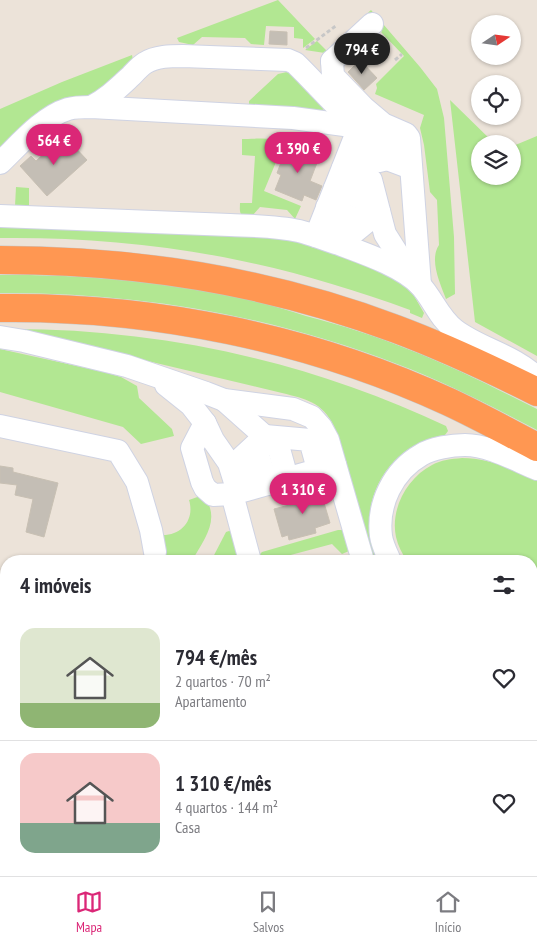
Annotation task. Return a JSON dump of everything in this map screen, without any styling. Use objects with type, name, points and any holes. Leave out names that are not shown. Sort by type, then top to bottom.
[{"type":"highway","points":[[0,260],[60,260],[132,266],[198,275],[265,289],[331,307],[396,329],[446,349],[537,392]]},
{"type":"highway","points":[[0,308],[63,308],[181,321],[254,336],[313,351],[350,363],[448,402],[537,447]]},
{"type":"lane","points":[[91,107],[112,94],[145,63],[158,59],[169,56],[183,56],[332,61],[372,24]]},
{"type":"lane","points":[[288,60],[295,62],[332,101],[347,238],[379,212]]},
{"type":"lane","points":[[332,61],[339,177],[369,255],[403,272],[420,285]]},
{"type":"lane","points":[[0,163],[48,119],[70,109],[91,107],[293,118],[339,177],[359,209],[379,212]]},
{"type":"lane","points":[[0,216],[256,226],[298,231],[339,177],[367,133],[400,151],[411,168],[420,285]]},
{"type":"lane","points":[[339,177],[387,159],[411,168]]},
{"type":"lane","points":[[339,177],[371,180],[385,234],[439,314],[454,330],[471,341],[527,368],[537,378]]},
{"type":"lane","points":[[0,337],[127,366],[224,400],[293,409],[312,417],[321,427],[328,440],[270,483],[213,495],[205,488],[202,482],[192,448],[194,443],[209,432]]},
{"type":"lane","points":[[127,366],[165,384],[190,405],[229,463],[270,483]]},
{"type":"lane","points":[[224,400],[279,449],[252,555]]},
{"type":"lane","points":[[0,426],[118,451],[137,482],[151,530],[155,552]]},
{"type":"lane","points":[[265,436],[310,440],[270,483]]},
{"type":"lane","points":[[265,436],[249,458],[270,483],[356,555]]},
{"type":"lane","points":[[388,555],[381,537],[381,512],[389,489],[402,469],[422,454],[444,447],[467,445],[492,450],[537,469]]},
{"type":"path","points":[[288,60],[337,25]]},
{"type":"path","points":[[395,60],[400,54]]},
{"type":"green space","points":[[278,0],[315,39],[303,48],[303,39],[294,38],[294,27],[266,26],[264,45],[251,44],[245,38],[202,37],[193,45],[179,42],[177,38]]},
{"type":"green space","points":[[371,10],[437,89],[444,118],[454,237],[455,294],[446,299],[435,264],[436,251],[439,245],[437,200],[430,192],[420,128],[424,115],[375,94],[376,84],[404,56],[381,32],[369,16],[325,53],[305,50],[317,41],[327,51]]},
{"type":"green space","points":[[132,55],[133,60],[107,86],[0,149],[0,109],[62,82]]},
{"type":"green space","points":[[287,72],[324,109],[321,111],[300,108],[249,106],[249,101],[278,74]]},
{"type":"green space","points":[[450,100],[471,121],[471,125],[476,125],[486,135],[471,135],[471,185],[521,185],[521,143],[537,136],[537,356],[475,322]]},
{"type":"green space","points":[[242,139],[273,139],[281,144],[281,150],[264,191],[301,206],[295,219],[287,210],[260,207],[252,216],[242,216],[240,203],[252,203],[255,156],[242,155]]},
{"type":"green space","points":[[16,187],[29,188],[29,207],[15,206]]},
{"type":"green space","points":[[0,223],[128,228],[303,240],[399,279],[413,294],[424,313],[422,318],[410,313],[410,310],[327,282],[212,255],[152,246],[91,240],[0,238]]},
{"type":"green space","points":[[0,275],[65,276],[163,284],[271,305],[384,340],[474,378],[537,409],[537,430],[415,371],[349,347],[300,332],[202,310],[152,302],[102,297],[0,293]]},
{"type":"green space","points":[[13,329],[125,335],[235,354],[289,367],[343,384],[395,403],[446,426],[448,431],[445,435],[424,441],[406,451],[391,465],[380,481],[372,500],[369,520],[371,540],[375,555],[370,555],[334,426],[319,407],[291,395]]},
{"type":"green space","points":[[0,349],[121,377],[137,386],[139,398],[172,429],[174,436],[141,444],[123,427],[0,392]]},
{"type":"green space","points":[[472,458],[482,460],[537,479],[537,555],[404,555],[396,537],[395,526],[398,505],[402,495],[423,471],[435,463]]},
{"type":"green space","points":[[203,495],[208,504],[211,512],[211,521],[206,537],[195,555],[165,555],[161,535],[175,533],[185,525],[190,514],[189,500]]},
{"type":"green space","points":[[338,530],[345,532],[349,551],[342,554],[332,544],[291,555],[259,555],[262,552]]},
{"type":"green space","points":[[232,531],[242,555],[214,555],[226,532]]},
{"type":"building","points":[[270,31],[287,32],[287,45],[269,44]]},
{"type":"building","points":[[360,60],[377,78],[364,90],[348,72]]},
{"type":"building","points":[[61,138],[68,146],[71,143],[87,160],[47,196],[20,166],[31,156],[36,161]]},
{"type":"building","points":[[294,144],[320,155],[310,181],[322,186],[316,200],[304,195],[302,201],[275,190],[281,175],[277,173],[287,147],[292,149]]},
{"type":"building","points":[[0,466],[13,468],[13,472],[58,483],[44,537],[26,532],[33,499],[15,495],[17,485],[0,483]]},
{"type":"building","points":[[312,485],[316,497],[322,496],[330,523],[315,528],[316,533],[289,540],[288,535],[282,537],[274,509],[301,502],[298,489]]}]
